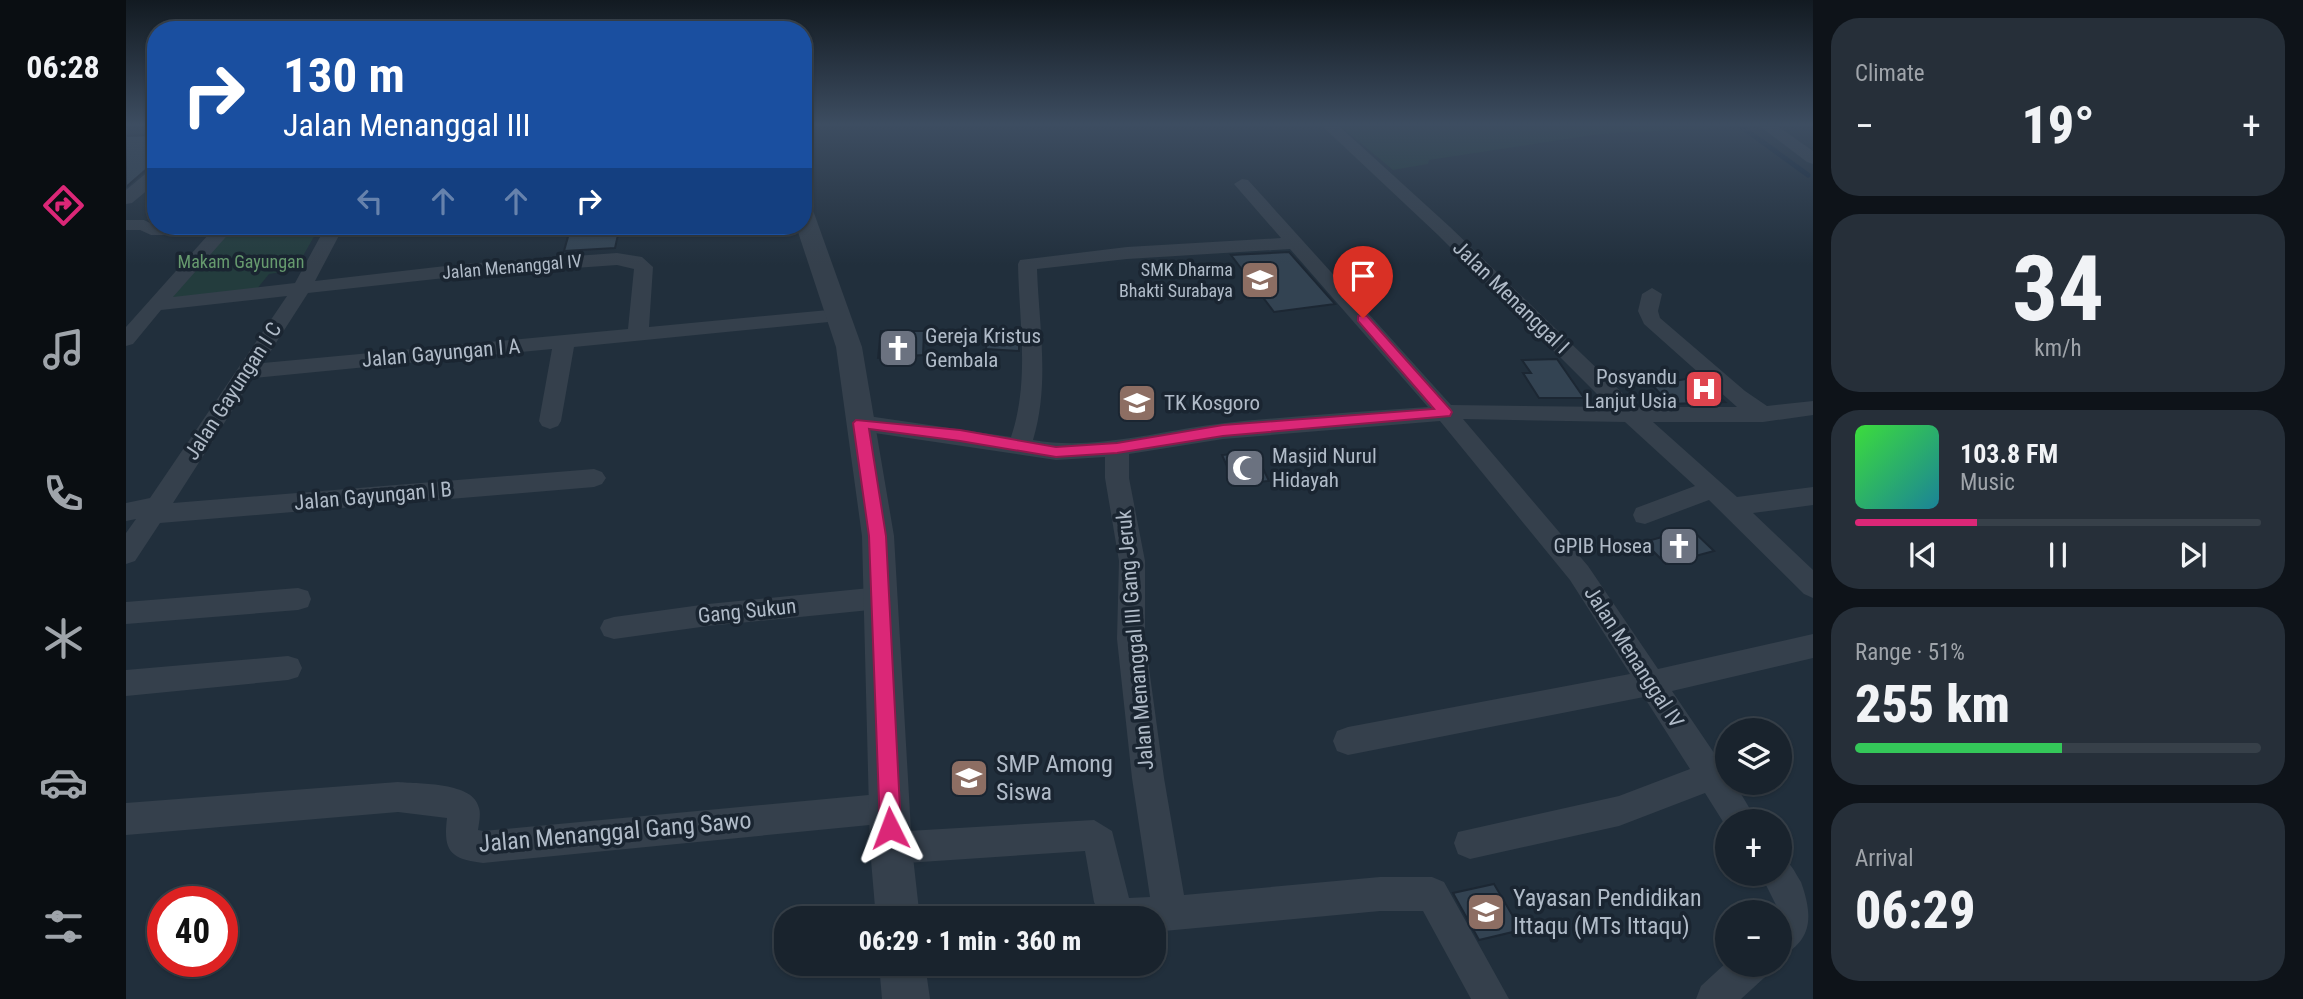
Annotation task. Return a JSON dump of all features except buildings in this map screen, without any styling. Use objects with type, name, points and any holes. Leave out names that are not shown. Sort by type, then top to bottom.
[{"type":"street","name":"Jalan Menanggal I","points":[[1380,172],[1813,587]]},
{"type":"street","points":[[126,199],[147,182]]},
{"type":"street","name":"Jalan Menanggal IV","points":[[1242,184],[1445,412],[1579,573],[1733,809]]},
{"type":"street","points":[[126,225],[147,227]]},
{"type":"street","points":[[126,340],[218,235]]},
{"type":"street","name":"Jalan Gayungan I C","points":[[126,554],[302,288],[330,235]]},
{"type":"street","points":[[811,235],[849,347],[877,536],[891,848],[897,906]]},
{"type":"street","points":[[1020,445],[1026,430],[1033,346],[1027,264],[1127,253],[1296,243]]},
{"type":"street","name":"Jalan Menanggal IV","points":[[155,305],[463,270],[617,259],[635,261],[644,267],[638,334]]},
{"type":"street","points":[[1652,294],[1648,311],[1651,320],[1737,396],[1763,414]]},
{"type":"street","points":[[638,334],[839,315]]},
{"type":"street","name":"Jalan Gayungan I A","points":[[245,372],[638,334]]},
{"type":"street","points":[[550,421],[564,342]]},
{"type":"street","points":[[861,423],[1056,452],[1117,448],[1223,430],[1445,412],[1763,414],[1813,408]]},
{"type":"street","name":"Jalan Menanggal III Gang Jeruk","points":[[1117,448],[1117,478],[1132,561],[1130,639],[1148,778],[1170,914]]},
{"type":"street","name":"Jalan Gayungan I B","points":[[126,512],[594,478]]},
{"type":"street","points":[[1645,515],[1713,489]]},
{"type":"street","points":[[1732,507],[1813,496]]},
{"type":"street","name":"Gang Sukun","points":[[614,628],[708,615],[880,598]]},
{"type":"street","points":[[126,613],[298,599]]},
{"type":"street","points":[[1348,741],[1651,683],[1813,646]]},
{"type":"street","points":[[126,683],[288,668]]},
{"type":"street","points":[[1470,843],[1619,811],[1711,776]]},
{"type":"street","name":"Jalan Menanggal Gang Sawo","points":[[126,818],[398,797],[459,804],[464,809],[461,839],[467,845],[483,848],[890,808]]},
{"type":"street","points":[[891,848],[1094,836],[1100,842],[1111,902],[1120,915],[1170,914],[1380,894],[1432,894],[1491,999]]},
{"type":"street","points":[[1792,900],[1799,913],[1798,924],[1792,929]]},
{"type":"street","points":[[903,976],[905,999]]},
{"type":"street","points":[[1714,999],[1738,977]]},
{"type":"green space","name":"Makam Gayungan","points":[[224,235],[315,235],[295,270],[269,274],[256,290],[164,301]]},
{"type":"waterway","points":[[1803,172],[1808,175]]},
{"type":"place","name":"SMK Dharma Bhakti Surabaya","points":[[1260,280]]},
{"type":"place","name":"Gereja Kristus Gembala","points":[[898,348]]},
{"type":"place","name":"Posyandu Lanjut Usia","points":[[1704,389]]},
{"type":"place","name":"TK Kosgoro","points":[[1137,403]]},
{"type":"place","name":"Masjid Nurul Hidayah","points":[[1245,468]]},
{"type":"place","name":"GPIB Hosea","points":[[1679,546]]},
{"type":"place","name":"SMP Among Siswa","points":[[969,778]]},
{"type":"place","name":"Yayasan Pendidikan Ittaqu (MTs Ittaqu)","points":[[1486,912]]},
{"type":"route","points":[[890,828],[877,536],[861,423],[1056,452],[1117,448],[1223,430],[1445,412],[1363,318]]}]
